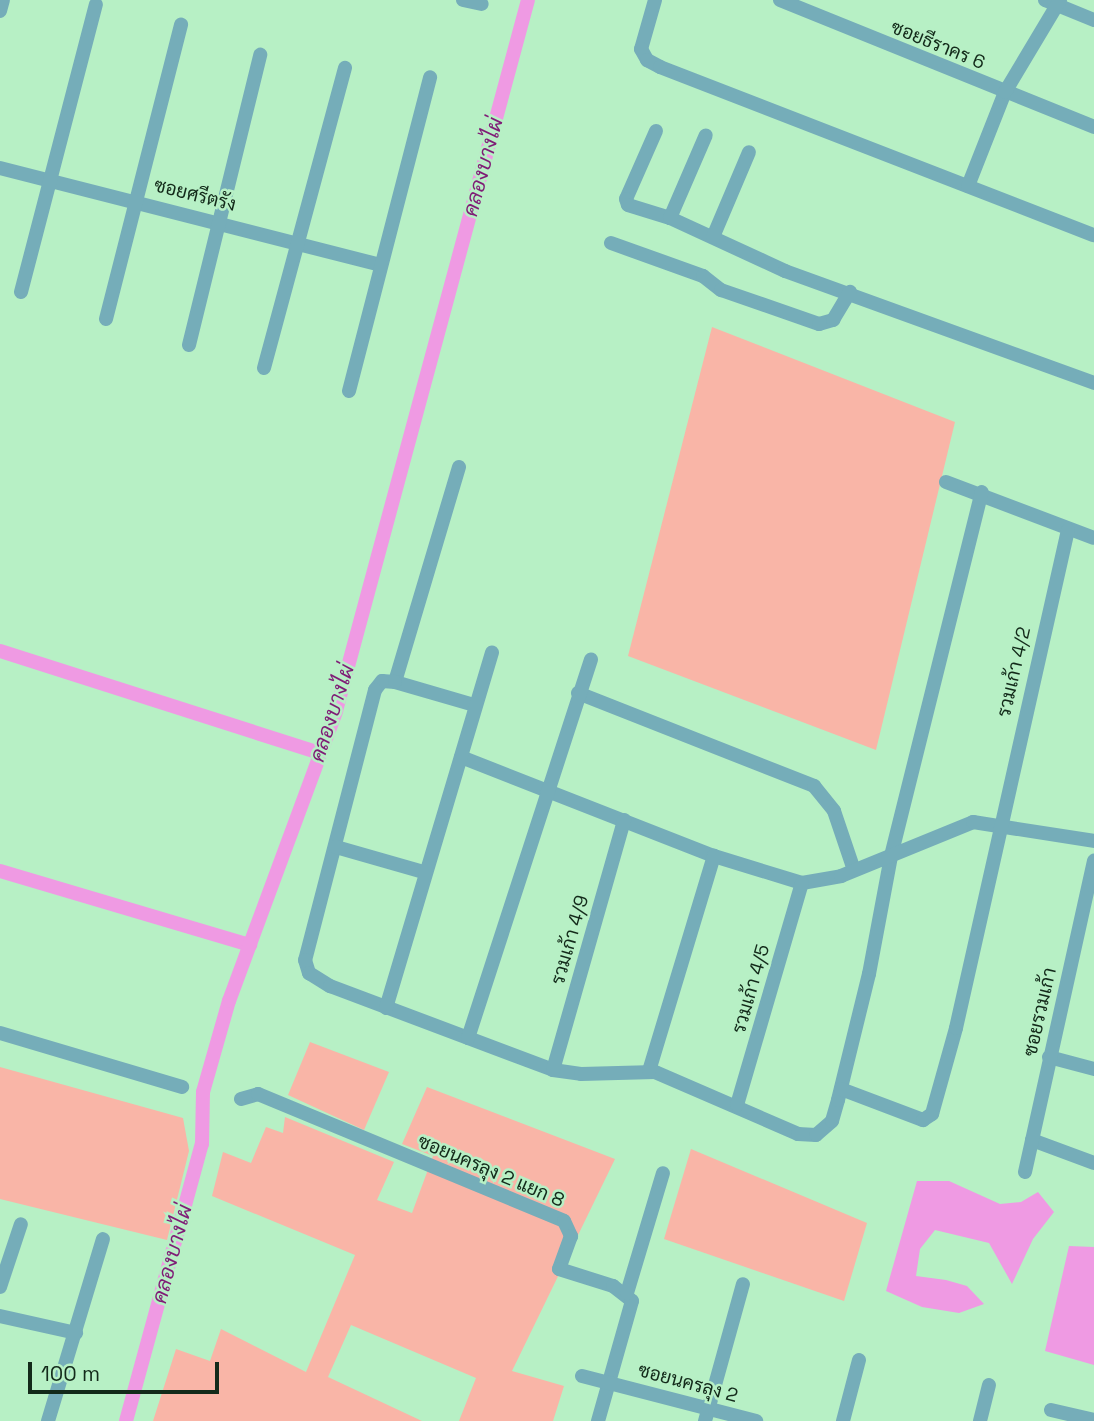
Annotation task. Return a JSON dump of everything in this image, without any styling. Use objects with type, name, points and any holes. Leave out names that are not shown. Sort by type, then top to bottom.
[{"type":"street","points":[[0,11],[3,0]]},
{"type":"street","points":[[463,0],[482,4]]},
{"type":"street","points":[[655,0],[641,49],[647,60],[1094,235]]},
{"type":"street","name":"ซอยธีราคร 6","points":[[780,0],[1094,127]]},
{"type":"street","points":[[968,186],[1005,92],[1054,2],[1094,20]]},
{"type":"street","points":[[21,292],[48,179],[96,5]]},
{"type":"street","points":[[106,319],[181,24]]},
{"type":"street","points":[[188,345],[260,55]]},
{"type":"street","points":[[264,368],[296,241],[345,68]]},
{"type":"street","points":[[349,391],[430,77]]},
{"type":"street","points":[[656,131],[625,200],[632,207],[670,218],[785,271],[850,292],[1094,383]]},
{"type":"street","points":[[670,218],[706,135]]},
{"type":"street","points":[[713,237],[749,152]]},
{"type":"street","name":"ซอยศรีตรัง","points":[[0,167],[296,241],[380,265]]},
{"type":"street","points":[[611,243],[703,276],[721,290],[819,324],[833,320],[850,292]]},
{"type":"street","points":[[396,682],[459,467]]},
{"type":"street","points":[[946,482],[982,492],[1068,530],[1094,538]]},
{"type":"street","points":[[474,705],[396,682],[382,681],[375,690],[305,968],[330,986],[553,1070],[581,1074],[649,1071],[737,1105],[798,1135],[816,1135],[832,1121],[841,1089],[869,974],[891,856],[982,492]]},
{"type":"street","name":"รวมเก้า 4/2","points":[[841,1089],[923,1120],[932,1114],[956,1028],[1068,530]]},
{"type":"street","points":[[386,1008],[474,705],[492,652]]},
{"type":"street","points":[[468,1038],[546,789],[591,659]]},
{"type":"street","points":[[578,693],[814,786],[834,811],[855,870]]},
{"type":"street","points":[[461,757],[714,856],[802,883],[855,870],[964,824],[1000,824],[1094,841]]},
{"type":"street","name":"รวมเก้า 4/9","points":[[553,1070],[624,820]]},
{"type":"street","points":[[336,848],[425,872]]},
{"type":"street","points":[[649,1071],[714,856]]},
{"type":"street","name":"ซอยรวมเก้า","points":[[1025,1172],[1094,861]]},
{"type":"street","name":"รวมเก้า 4/5","points":[[737,1105],[802,883]]},
{"type":"street","points":[[0,1033],[182,1087]]},
{"type":"street","points":[[1049,1057],[1094,1069]]},
{"type":"street","name":"ซอยนครลุง 2 แยก 8","points":[[241,1099],[258,1094],[556,1216],[571,1236],[559,1269],[627,1293]]},
{"type":"street","points":[[1032,1140],[1094,1163]]},
{"type":"street","points":[[598,1421],[632,1301],[627,1293],[663,1173]]},
{"type":"street","points":[[0,1287],[21,1224]]},
{"type":"street","points":[[48,1421],[103,1239]]},
{"type":"street","points":[[707,1415],[743,1284]]},
{"type":"street","points":[[0,1316],[76,1333]]},
{"type":"street","points":[[843,1421],[859,1360]]},
{"type":"street","name":"ซอยนครลุง 2","points":[[582,1376],[610,1382],[707,1415],[756,1421]]},
{"type":"street","points":[[980,1421],[989,1384]]},
{"type":"street","points":[[1051,1410],[1094,1420]]},
{"type":"shaded area","points":[[712,327],[955,422],[876,750],[628,656]]},
{"type":"shaded area","points":[[310,1042],[389,1072],[364,1130],[288,1095]]},
{"type":"shaded area","points":[[0,1067],[183,1118],[189,1151],[167,1240],[0,1199]]},
{"type":"shaded area","points":[[427,1087],[615,1159],[512,1371],[564,1386],[553,1421],[459,1421],[476,1378],[351,1325],[328,1377],[422,1421],[153,1421],[176,1349],[210,1361],[221,1329],[306,1372],[355,1255],[212,1196],[223,1152],[251,1163],[266,1127],[283,1133],[285,1117],[394,1162],[377,1200],[412,1213],[433,1156],[402,1144]]},
{"type":"shaded area","points":[[691,1149],[867,1223],[844,1301],[664,1239]]},
{"type":"shaded area","points":[[917,1181],[949,1181],[1000,1204],[1021,1202],[1038,1192],[1054,1212],[1033,1239],[1012,1284],[989,1243],[935,1230],[920,1249],[916,1276],[967,1286],[984,1304],[959,1313],[922,1307],[886,1291]]},
{"type":"shaded area","points":[[1069,1246],[1094,1247],[1094,1365],[1045,1351]]},
{"type":"waterway","name":"คลองบางไผ่","points":[[126,1421],[202,1144],[203,1092],[229,1001],[336,711],[528,0]]},
{"type":"waterway","points":[[0,651],[320,753]]},
{"type":"waterway","points":[[0,871],[250,945]]}]
